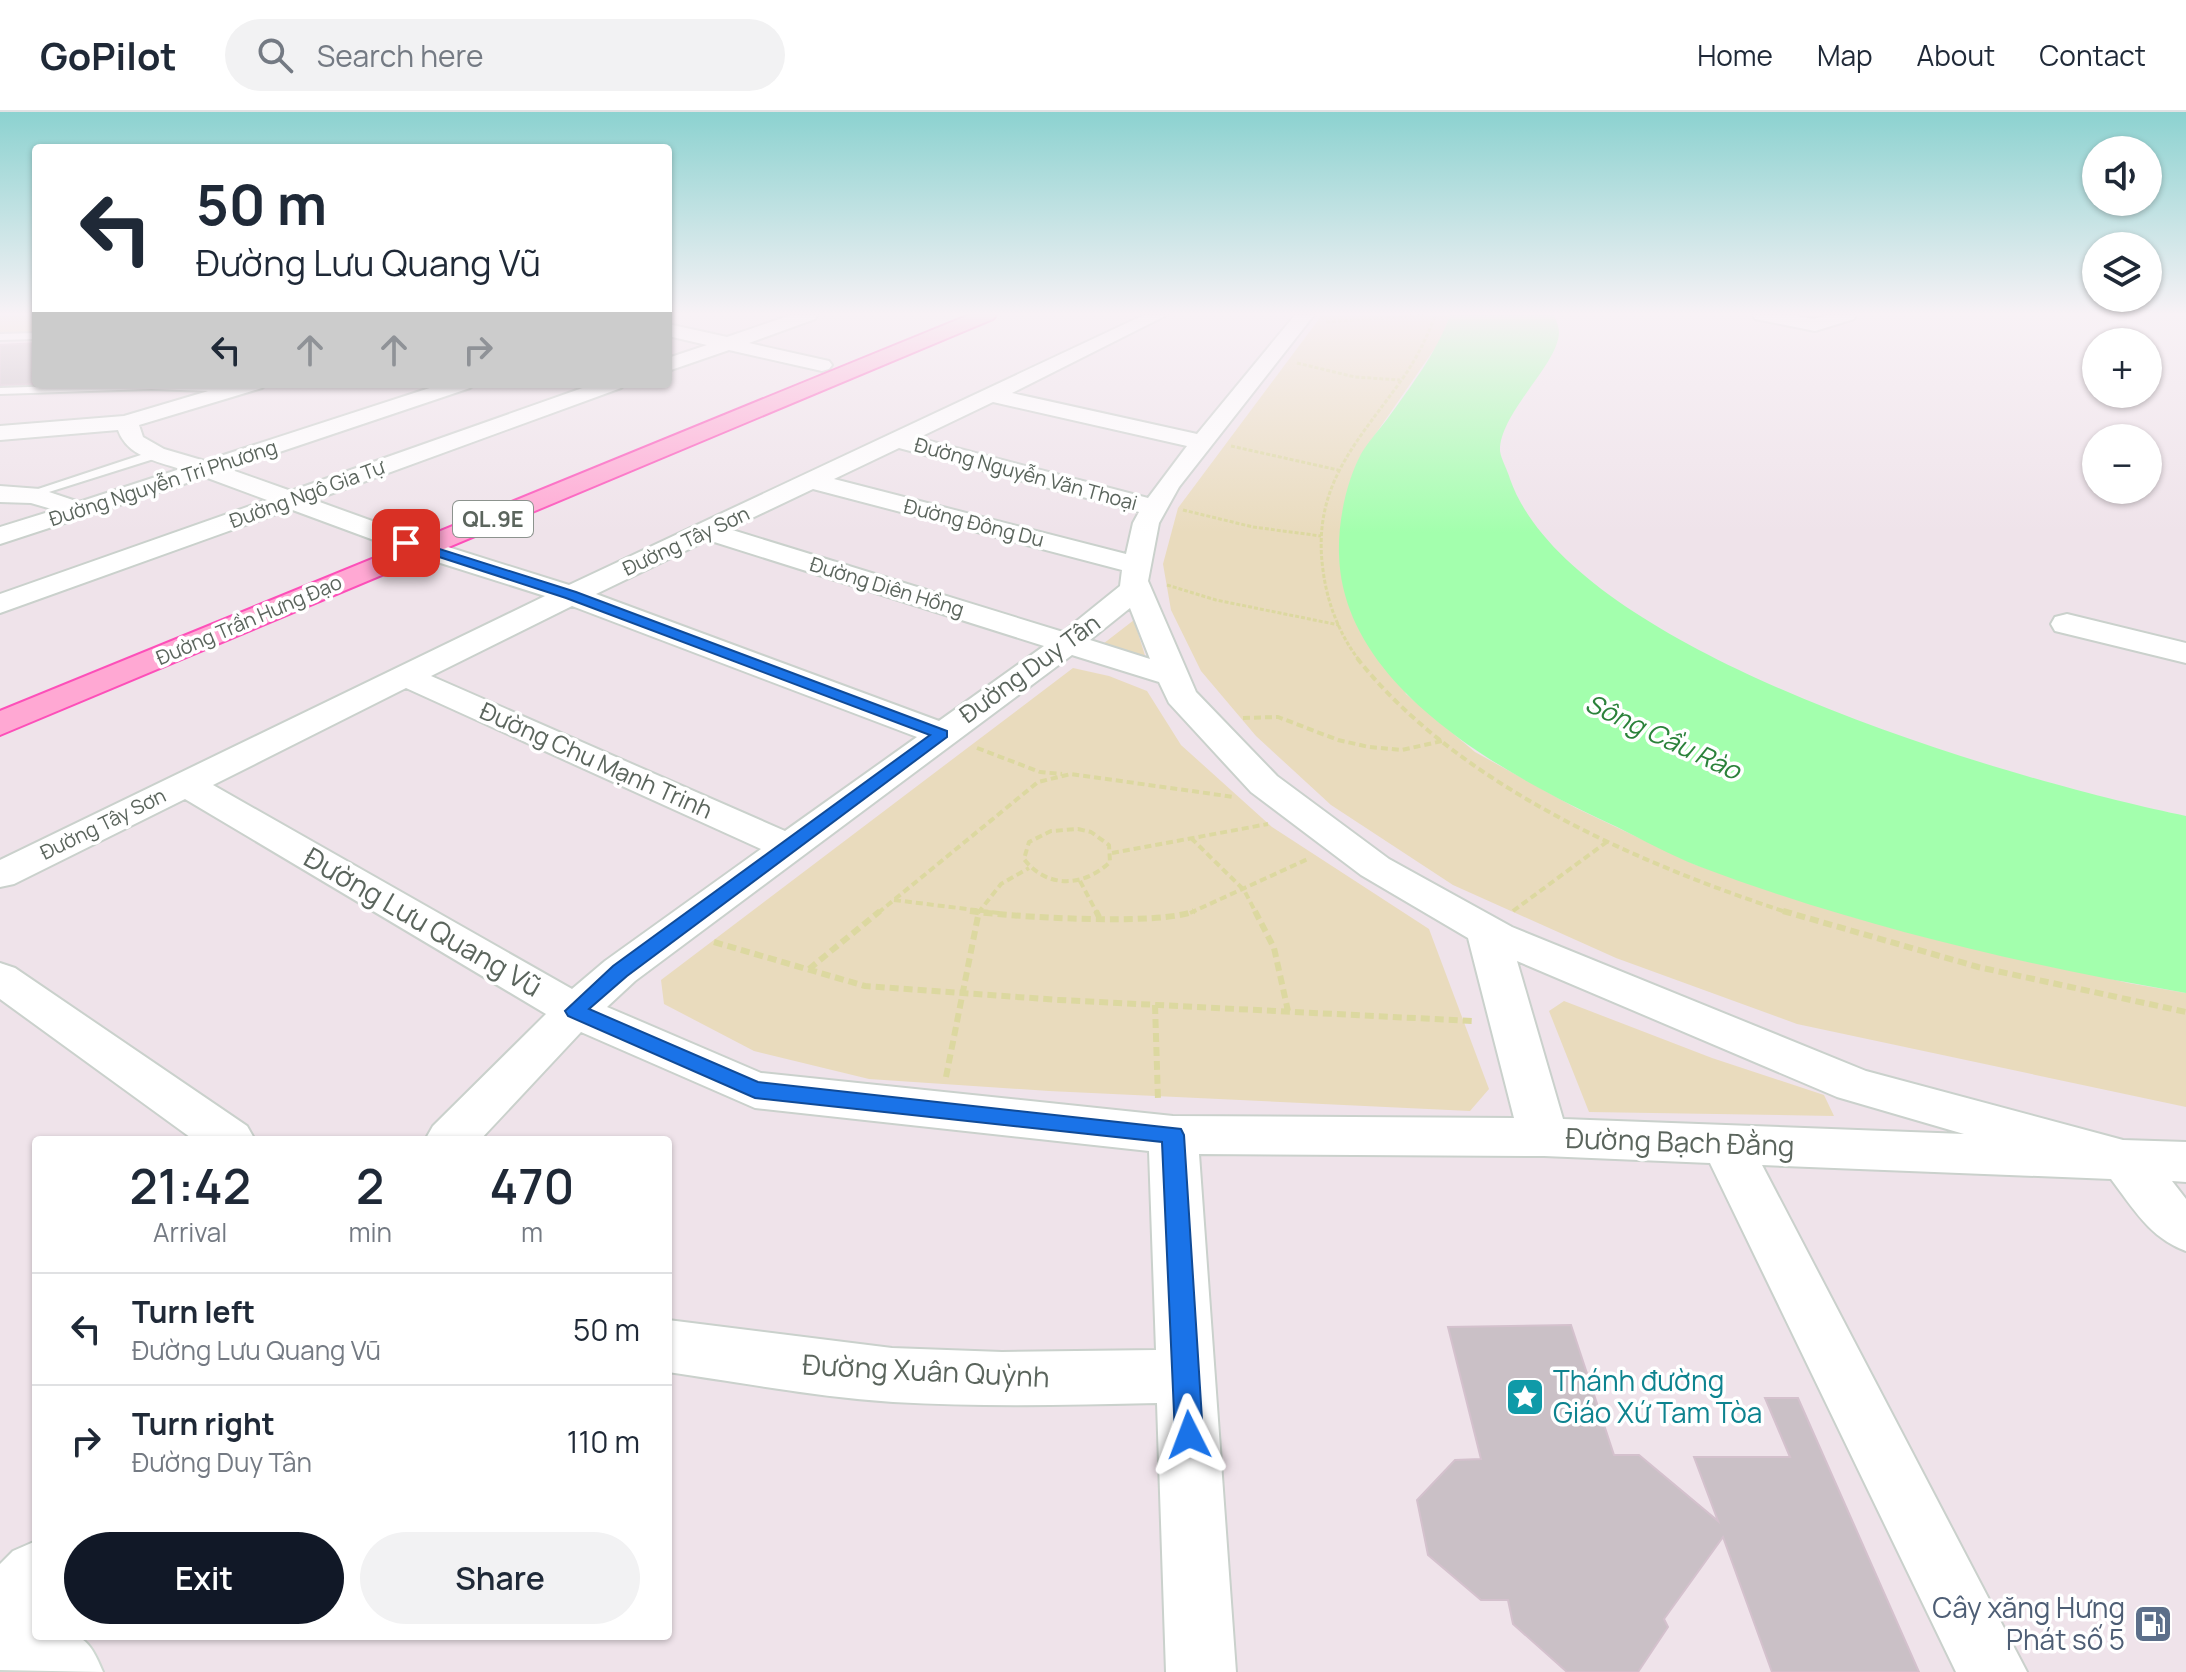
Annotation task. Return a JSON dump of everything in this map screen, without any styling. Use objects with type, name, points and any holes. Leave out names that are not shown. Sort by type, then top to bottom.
[{"type":"main road","name":"Đường Trần Hưng Đạo","points":[[130,641],[765,388]]},
{"type":"main road","name":"Đường Trần Hưng Đạo","points":[[0,724],[810,388]]},
{"type":"main road","points":[[391,537],[422,548]]},
{"type":"street","points":[[0,433],[126,422],[243,388]]},
{"type":"street","name":"Đường Nguyễn Tri Phương","points":[[0,536],[451,388]]},
{"type":"street","name":"Đường Ngô Gia Tự","points":[[0,604],[603,388]]},
{"type":"street","name":"Đường Tây Sơn","points":[[0,875],[571,595],[1007,388]]},
{"type":"street","points":[[1246,388],[1178,471],[1154,508],[1146,523],[1135,575],[1181,696],[1264,784],[1375,867],[1487,931],[1854,1085],[2125,1160],[2171,1218],[2186,1229]]},
{"type":"street","points":[[992,395],[1202,442]]},
{"type":"street","points":[[126,422],[133,441],[156,454],[207,469],[391,537]]},
{"type":"street","name":"Đường Nguyễn Văn Thoại","points":[[897,440],[1154,508]]},
{"type":"street","name":"Đường Đông Du","points":[[812,481],[1135,575]]},
{"type":"street","points":[[0,494],[29,494],[57,499],[77,511]]},
{"type":"street","name":"Đường Diên Hồng","points":[[707,531],[1172,676]]},
{"type":"street","points":[[422,548],[571,595],[941,734]]},
{"type":"street","name":"Đường Duy Tân","points":[[454,1136],[575,1011],[620,971],[786,846],[1068,643],[1135,589],[1135,575]]},
{"type":"street","points":[[2067,624],[2186,653]]},
{"type":"street","name":"Đường Chu Mạnh Trinh","points":[[405,676],[786,846]]},
{"type":"street","name":"Đường Lưu Quang Vũ","points":[[186,784],[575,1011],[755,1090],[1166,1134]]},
{"type":"street","points":[[1487,931],[1544,1137]]},
{"type":"street","points":[[0,978],[224,1136]]},
{"type":"street","points":[[1166,1134],[1186,1376],[1201,1672]]},
{"type":"street","name":"Đường Bạch Đằng","points":[[1166,1134],[1544,1137],[2186,1162]]},
{"type":"street","points":[[1726,1144],[1992,1672]]},
{"type":"street","name":"Đường Xuân Quỳnh","points":[[672,1347],[784,1364],[890,1375],[990,1379],[1186,1376]]},
{"type":"street","points":[[0,1612],[32,1578]]},
{"type":"street","points":[[0,1624],[65,1672]]},
{"type":"lane","points":[[0,391],[91,388]]},
{"type":"lane","points":[[29,494],[156,454]]},
{"type":"path","points":[[1394,388],[1346,451],[1325,502],[1321,536],[1326,597],[1347,644],[1389,699],[1464,759],[1556,816],[1684,877],[1846,933],[2025,980],[2186,1012]]},
{"type":"path","points":[[1202,442],[1250,449],[1338,470]]},
{"type":"path","points":[[1154,508],[1196,511],[1253,527],[1321,536]]},
{"type":"path","points":[[1135,575],[1216,600],[1339,625]]},
{"type":"path","points":[[1202,718],[1278,717],[1338,740],[1369,747],[1402,750],[1442,741]]},
{"type":"path","points":[[941,734],[1040,772],[1071,774],[1301,811]]},
{"type":"path","points":[[808,969],[1038,782],[1071,774]]},
{"type":"path","points":[[1112,853],[1191,838],[1301,811]]},
{"type":"path","points":[[1078,829],[1091,832],[1109,845],[1112,853],[1104,870],[1080,881],[1050,880],[1029,868],[1024,851],[1029,842],[1051,831],[1078,829]]},
{"type":"path","points":[[1191,838],[1244,890],[1274,948],[1288,1011]]},
{"type":"path","points":[[1487,931],[1609,841]]},
{"type":"path","points":[[893,900],[978,912],[1099,918],[1181,917],[1342,842]]},
{"type":"path","points":[[941,1110],[978,912],[1001,884],[1029,868]]},
{"type":"path","points":[[1080,881],[1099,918]]},
{"type":"path","points":[[674,931],[865,986],[1155,1005],[1512,1023]]},
{"type":"path","points":[[1155,1005],[1166,1134]]},
{"type":"shaded area","points":[[1268,388],[1408,388],[1361,455],[1344,505],[1339,553],[1406,694],[1475,752],[1576,808],[1696,865],[1853,917],[2128,983],[2186,993],[2186,1107],[1797,1024],[1616,958],[1453,885],[1331,805],[1256,736],[1201,671],[1171,610],[1163,564],[1178,508]]},
{"type":"shaded area","points":[[1134,620],[1147,662],[1099,647]]},
{"type":"shaded area","points":[[1073,668],[1109,676],[1147,691],[1181,745],[1272,827],[1429,929],[1489,1089],[1470,1111],[1049,1091],[869,1079],[754,1051],[664,1004],[661,980]]},
{"type":"shaded area","points":[[1564,1001],[1712,1058],[1824,1095],[1834,1116],[1589,1112],[1549,1011]]},
{"type":"water","name":"Sông Cầu Rào","points":[[1409,388],[1530,388],[1509,421],[1500,451],[1510,479],[1550,543],[1618,601],[1706,654],[1808,700],[1914,740],[2017,773],[2186,816],[2186,993],[2062,970],[1939,941],[1817,907],[1698,866],[1529,782],[1483,755],[1439,723],[1400,687],[1369,647],[1347,603],[1339,554],[1342,516],[1351,477],[1370,440]]},
{"type":"building","points":[[1571,1325],[1614,1455],[1639,1455],[1718,1521],[1694,1457],[1790,1457],[1765,1398],[1798,1398],[1919,1672],[1772,1672],[1723,1537],[1664,1619],[1668,1627],[1638,1672],[1567,1672],[1513,1624],[1508,1600],[1481,1600],[1428,1555],[1417,1500],[1455,1460],[1481,1459],[1448,1327]]},
{"type":"place","name":"Thánh đường Giáo Xứ Tam Tòa","points":[[1525,1397]]},
{"type":"place","name":"Cây xăng Hưng Phát số 5","points":[[2153,1624]]},
{"type":"route","points":[[406,543],[571,595],[941,734],[620,971],[575,1011],[755,1090],[1173,1135],[1189,1435]]}]
